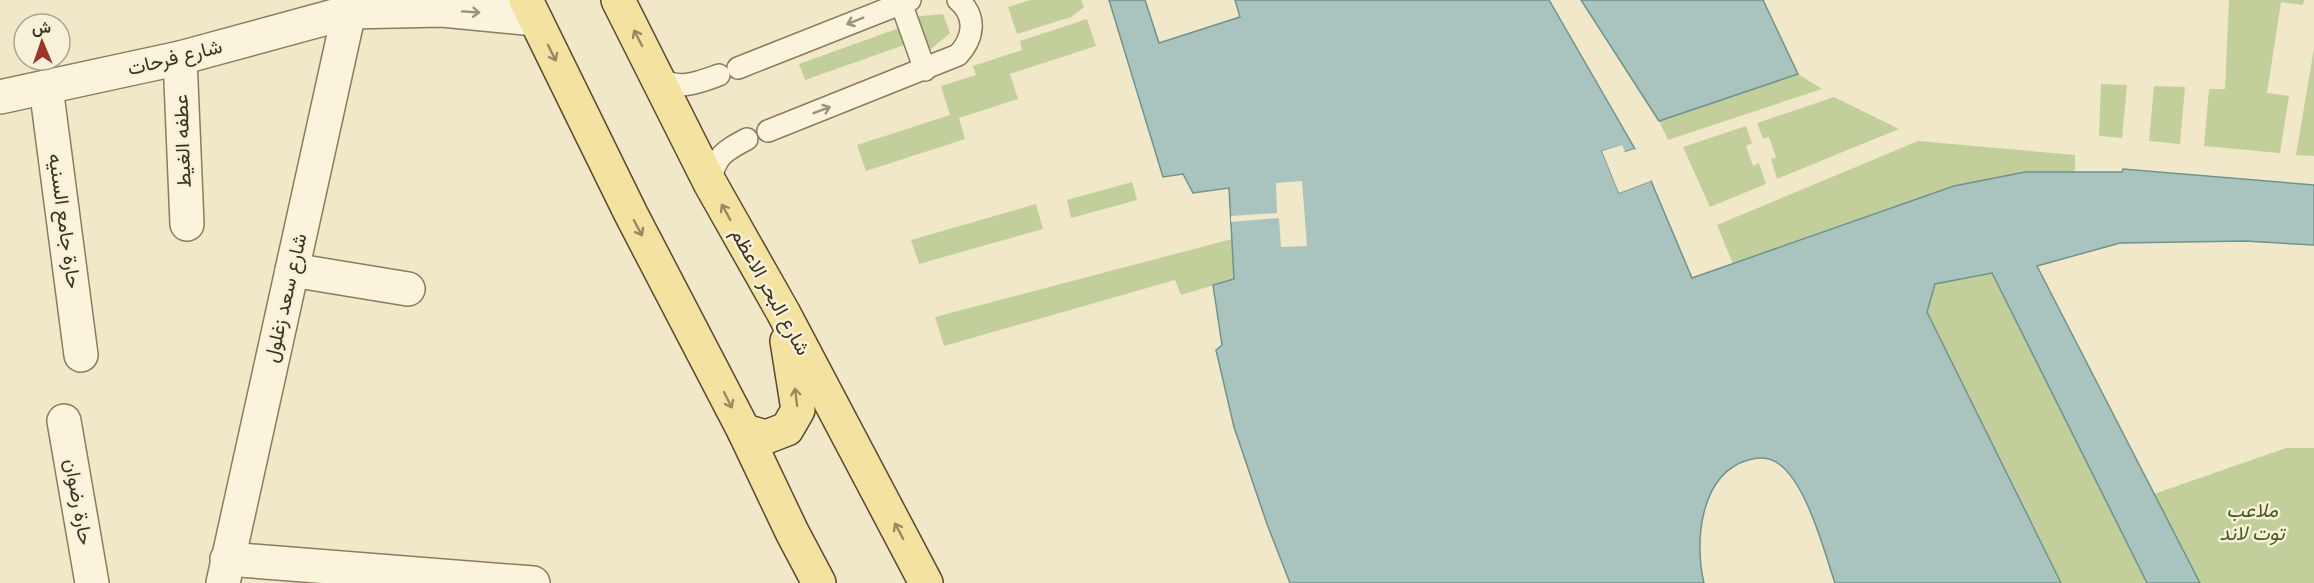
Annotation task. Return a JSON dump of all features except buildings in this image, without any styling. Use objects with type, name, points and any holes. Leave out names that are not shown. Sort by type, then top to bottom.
[{"type":"main road","name":"شارع البحر الاعظم","points":[[618,0],[710,183],[783,312],[917,581]]},
{"type":"main road","points":[[531,9],[631,214],[744,431],[792,532],[812,581]]},
{"type":"main road","points":[[744,431],[765,437],[787,429],[798,410],[783,312]]},
{"type":"street","name":"شارع فرحات","points":[[0,97],[180,58],[354,6],[442,10],[531,9]]},
{"type":"street","name":"شارع سعد زغلول","points":[[225,571],[354,6]]},
{"type":"street","name":"عطفه الغيط","points":[[180,58],[187,224]]},
{"type":"street","name":"حارة جامع السنيه","points":[[46,87],[81,355]]},
{"type":"street","points":[[292,270],[408,290]]},
{"type":"street","name":"حارة رضوان","points":[[64,421],[92,583]]},
{"type":"street","points":[[225,571],[532,582]]},
{"type":"lane","points":[[768,131],[958,55],[966,47],[971,37],[971,18],[958,0]]},
{"type":"lane","points":[[657,77],[666,83],[687,86],[905,2],[925,70]]},
{"type":"lane","points":[[710,183],[716,161],[722,153],[747,139]]},
{"type":"green space","points":[[1031,0],[1081,0],[1084,7],[1071,17],[1017,34],[1008,7]]},
{"type":"green space","points":[[2229,0],[2304,0],[2303,5],[2281,2],[2267,93],[2289,96],[2280,153],[2204,146],[2209,89],[2225,89]]},
{"type":"green space","points":[[943,14],[950,33],[925,54],[911,17]]},
{"type":"green space","points":[[1087,19],[1096,46],[1010,74],[1018,99],[959,118],[965,139],[866,171],[857,145],[950,115],[941,86],[976,75],[973,66],[1022,50],[1020,41]]},
{"type":"green space","points":[[902,27],[907,44],[805,80],[799,64]]},
{"type":"green space","points":[[2314,48],[2314,156],[2296,155]]},
{"type":"green space","points":[[1798,74],[1822,89],[1668,140],[1659,121]]},
{"type":"green space","points":[[2101,84],[2127,85],[2122,138],[2099,136]]},
{"type":"green space","points":[[2154,86],[2185,87],[2180,144],[2149,141]]},
{"type":"green space","points":[[1834,97],[1899,129],[1777,179],[1771,159],[1776,157],[1769,137],[1763,139],[1757,123]]},
{"type":"green space","points":[[1746,126],[1752,143],[1746,146],[1753,166],[1759,163],[1766,184],[1710,207],[1683,147]]},
{"type":"green space","points":[[1918,141],[2075,155],[2075,172],[2025,172],[1954,186],[1733,264],[1717,225]]},
{"type":"green space","points":[[1132,182],[1137,200],[1071,218],[1067,200]]},
{"type":"green space","points":[[1036,204],[1043,229],[919,264],[911,240]]},
{"type":"green space","points":[[1232,239],[1234,279],[1181,295],[1175,280],[944,346],[935,317]]},
{"type":"green space","points":[[1992,273],[2147,583],[2061,583],[1927,312],[1935,284]]},
{"type":"green space","name":"ملاعب توت لاند","points":[[2286,448],[2314,448],[2314,583],[2200,583],[2154,494]]},
{"type":"water","points":[[1109,0],[1145,0],[1159,43],[1240,17],[1235,0],[1549,0],[1635,149],[1624,152],[1621,146],[1602,151],[1619,193],[1651,181],[1692,278],[1954,186],[2025,172],[2122,172],[2123,169],[2314,185],[2314,245],[2245,241],[2120,243],[2037,266],[2200,583],[2147,583],[1992,273],[1935,284],[1927,312],[2061,583],[1835,583],[1820,537],[1798,487],[1779,464],[1760,458],[1748,460],[1732,468],[1719,479],[1710,494],[1701,530],[1701,567],[1704,583],[1290,583],[1234,427],[1216,350],[1222,345],[1213,285],[1234,279],[1229,188],[1193,193],[1183,174],[1163,177]]},
{"type":"water","points":[[1581,0],[1763,0],[1798,74],[1659,121]]},
{"type":"pier","points":[[1622,145],[1625,152],[1635,149],[1637,151],[1624,155],[1620,149],[1606,153],[1620,189],[1650,178],[1651,181],[1619,193],[1602,151]]},
{"type":"pier","points":[[1302,181],[1307,246],[1281,247],[1279,218],[1231,222],[1231,216],[1277,213],[1276,183]]}]
